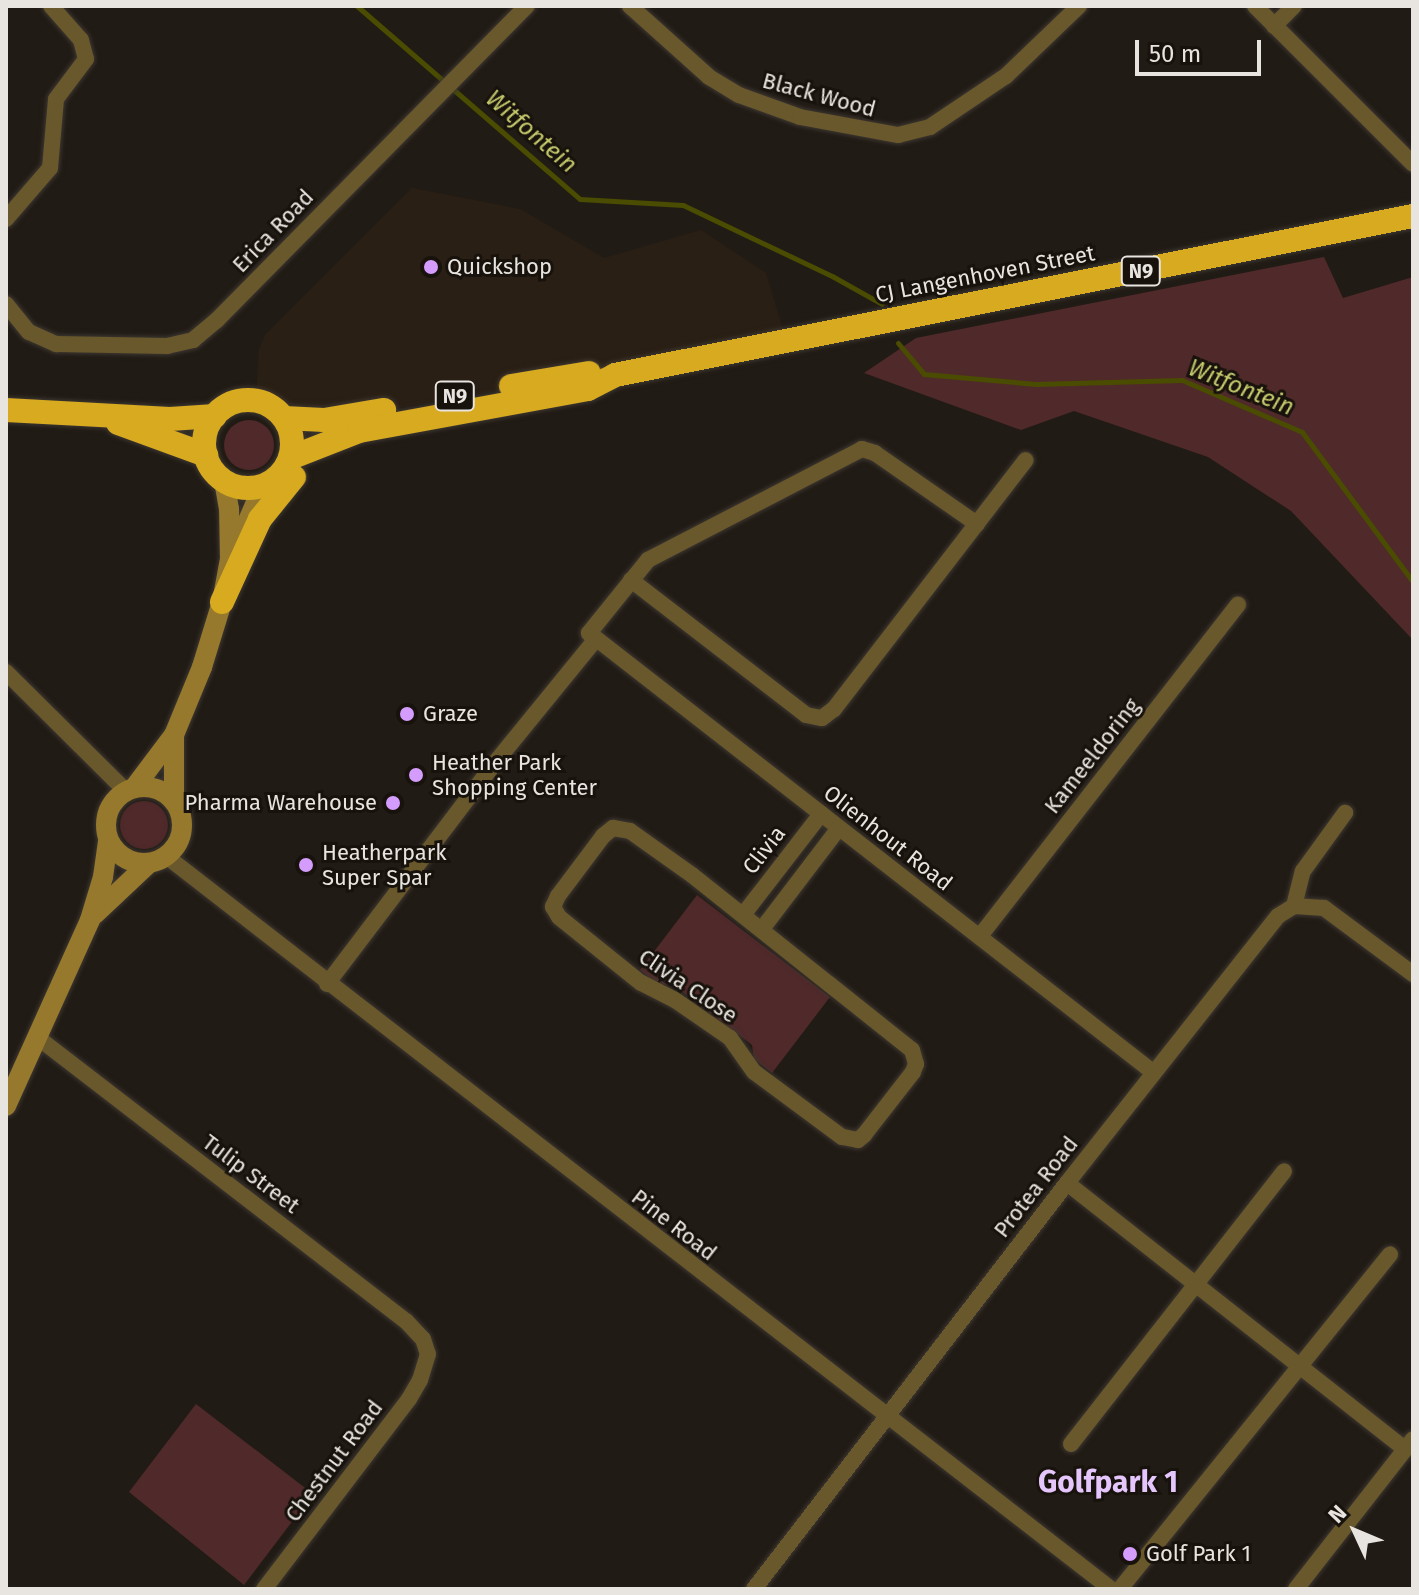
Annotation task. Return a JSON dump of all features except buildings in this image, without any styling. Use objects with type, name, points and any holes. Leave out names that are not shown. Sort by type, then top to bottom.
[{"type":"highway","name":"CJ Langenhoven Street","points":[[284,418],[334,419],[555,378],[585,374],[615,375],[1413,216]]},
{"type":"highway","name":"CJ Langenhoven Street","points":[[290,458],[340,436],[588,389],[615,375]]},
{"type":"highway","name":"N9","points":[[6,410],[106,416],[215,416],[233,403],[248,401],[268,405],[284,418]]},
{"type":"highway","name":"N9","points":[[106,416],[206,455]]},
{"type":"highway","points":[[215,416],[207,431],[206,455],[214,473],[224,481],[243,488],[263,486]]},
{"type":"highway","points":[[284,418],[292,442],[290,458]]},
{"type":"highway","points":[[222,602],[260,519],[287,483],[336,448],[403,422]]},
{"type":"highway","name":"N9","points":[[263,486],[280,475],[290,458]]},
{"type":"main road","points":[[6,1106],[90,920],[106,866],[108,812],[174,735],[202,667],[222,602],[230,559],[230,514],[224,481]]},
{"type":"main road","points":[[230,559],[263,486]]},
{"type":"main road","points":[[90,920],[176,847],[182,828],[174,801],[174,735]]},
{"type":"main road","points":[[130,790],[157,789],[174,801]]},
{"type":"main road","points":[[108,841],[121,856],[157,860]]},
{"type":"street","points":[[6,219],[50,168],[56,99],[86,59],[81,40],[51,6]]},
{"type":"street","name":"Erica Road","points":[[6,304],[29,332],[56,344],[167,346],[193,340],[217,320],[366,165],[527,6]]},
{"type":"street","name":"Black Wood","points":[[630,6],[709,77],[739,95],[800,117],[898,135],[930,127],[985,91],[1031,55],[1079,6]]},
{"type":"street","points":[[1255,6],[1413,164]]},
{"type":"street","points":[[1274,26],[1294,6]]},
{"type":"street","points":[[327,984],[592,636],[631,580],[652,557],[862,449],[875,453],[977,524]]},
{"type":"street","points":[[631,580],[806,715],[822,718],[834,709],[1026,460]]},
{"type":"street","name":"Kameeldoring","points":[[980,936],[1238,604]]},
{"type":"street","name":"Olienhout Road","points":[[592,636],[1153,1072]]},
{"type":"street","points":[[6,672],[130,790]]},
{"type":"street","points":[[1345,813],[1303,871],[1294,906],[1324,908],[1413,974]]},
{"type":"street","name":"Clivia","points":[[743,915],[821,814]]},
{"type":"street","name":"Clivia Close","points":[[620,828],[630,831],[762,929],[912,1050],[916,1064],[913,1072],[858,1140],[842,1137],[762,1078],[745,1063],[730,1038],[675,1000],[641,983],[566,926],[553,907],[569,879],[603,836],[620,828]]},
{"type":"street","name":"Clivia","points":[[762,929],[839,828]]},
{"type":"street","name":"Pine Road","points":[[157,860],[212,895],[1111,1589]]},
{"type":"street","name":"Protea Road","points":[[754,1589],[1153,1072],[1269,926],[1294,906]]},
{"type":"street","name":"Tulip Street","points":[[37,1037],[406,1321],[423,1339],[428,1354]]},
{"type":"street","points":[[1071,1444],[1284,1171]]},
{"type":"street","points":[[1067,1183],[1299,1366],[1409,1444],[1296,1589]]},
{"type":"street","points":[[1120,1589],[1390,1254]]},
{"type":"street","name":"Chestnut Road","points":[[264,1589],[409,1399],[420,1380],[428,1354]]},
{"type":"shaded area","points":[[412,188],[520,209],[604,258],[701,230],[766,273],[786,340],[334,419],[284,418],[274,409],[256,401],[259,349],[265,335]]},
{"type":"shaded area","points":[[1324,257],[1343,298],[1413,277],[1413,640],[1291,511],[1208,457],[1074,411],[1021,430],[864,373],[916,338]]},
{"type":"shaded area","points":[[249,420],[267,427],[274,445],[267,463],[249,470],[231,463],[224,445],[231,427]]},
{"type":"shaded area","points":[[144,801],[161,808],[168,825],[161,842],[144,849],[127,842],[120,825],[127,808]]},
{"type":"shaded area","points":[[697,895],[830,997],[772,1073],[754,1059],[752,1045],[672,984],[658,985],[640,970]]},
{"type":"shaded area","points":[[196,1404],[313,1494],[244,1585],[129,1492]]},
{"type":"waterway","name":"Witfontein","points":[[357,6],[580,199],[683,205],[832,276],[882,304]]},
{"type":"waterway","name":"Witfontein","points":[[898,343],[924,374],[1036,384],[1182,380],[1302,432],[1413,582]]},
{"type":"place","name":"Quickshop","points":[[431,267]]},
{"type":"place","name":"Graze","points":[[407,714]]},
{"type":"place","name":"Heather Park Shopping Center","points":[[416,775]]},
{"type":"place","name":"Pharma Warehouse","points":[[393,803]]},
{"type":"place","name":"Heatherpark Super Spar","points":[[306,865]]},
{"type":"place","name":"Golf Park 1","points":[[1130,1554]]},
{"type":"district","name":"Golfpark 1","points":[[1108,1482]]}]
